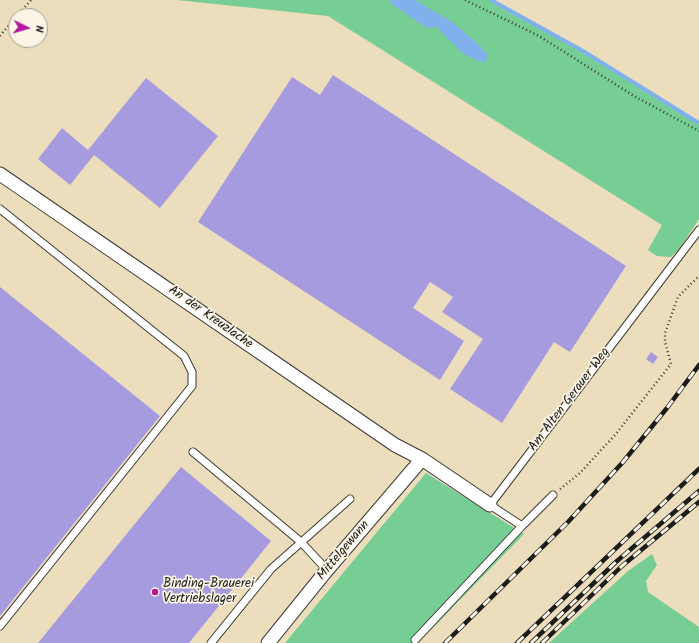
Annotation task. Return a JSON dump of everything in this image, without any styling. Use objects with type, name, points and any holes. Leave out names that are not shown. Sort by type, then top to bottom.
[{"type":"street","name":"An der Kreuzlache","points":[[0,174],[395,446],[422,459]]},
{"type":"street","points":[[422,459],[490,505]]},
{"type":"street","name":"Mittelgewann","points":[[268,643],[327,570],[422,459]]},
{"type":"lane","points":[[0,208],[184,356],[192,372],[192,386],[0,626]]},
{"type":"lane","name":"Am Alten Gerauer Weg","points":[[490,505],[699,230]]},
{"type":"lane","points":[[193,452],[301,542],[327,570]]},
{"type":"lane","points":[[415,640],[553,495]]},
{"type":"lane","points":[[211,643],[271,569],[350,499]]},
{"type":"lane","points":[[490,505],[522,526]]},
{"type":"path","points":[[24,8],[31,0]]},
{"type":"path","points":[[465,0],[539,36],[634,96],[699,131]]},
{"type":"path","points":[[0,36],[8,27]]},
{"type":"path","points":[[553,495],[580,473],[615,435],[671,364],[664,342],[665,333],[678,297],[699,276]]},
{"type":"green space","points":[[177,0],[491,0],[583,51],[699,123],[699,219],[679,249],[671,257],[657,256],[648,250],[662,225],[328,16]]},
{"type":"green space","points":[[426,473],[524,534],[418,643],[285,643]]},
{"type":"green space","points":[[652,554],[657,565],[646,581],[648,592],[699,627],[699,643],[549,643],[628,571]]},
{"type":"water","points":[[391,0],[415,0],[452,22],[476,42],[487,54],[486,63],[464,54],[437,27],[427,28],[390,3]]},
{"type":"building","points":[[333,75],[626,266],[570,352],[554,342],[502,423],[450,389],[483,339],[442,312],[453,297],[430,282],[413,308],[464,341],[440,380],[198,222],[292,77],[320,95]]},
{"type":"building","points":[[146,78],[218,136],[160,208],[94,155],[70,185],[38,159],[62,128],[88,150]]},
{"type":"building","points":[[0,287],[160,416],[0,616]]},
{"type":"building","points":[[651,352],[658,357],[653,364],[646,359]]},
{"type":"building","name":"Binding-Brauerei Vertriebslager","points":[[181,467],[271,541],[189,643],[38,643]]},
{"type":"waterway","points":[[491,0],[583,51],[699,123]]},
{"type":"railway","points":[[445,643],[568,522],[623,462],[667,408],[699,365]]},
{"type":"railway","points":[[517,643],[699,469]]},
{"type":"railway","points":[[531,643],[617,561],[699,491]]},
{"type":"railway","points":[[542,643],[622,566],[699,502]]},
{"type":"place","name":"Binding-Brauerei Vertriebslager","points":[[155,592]]}]
